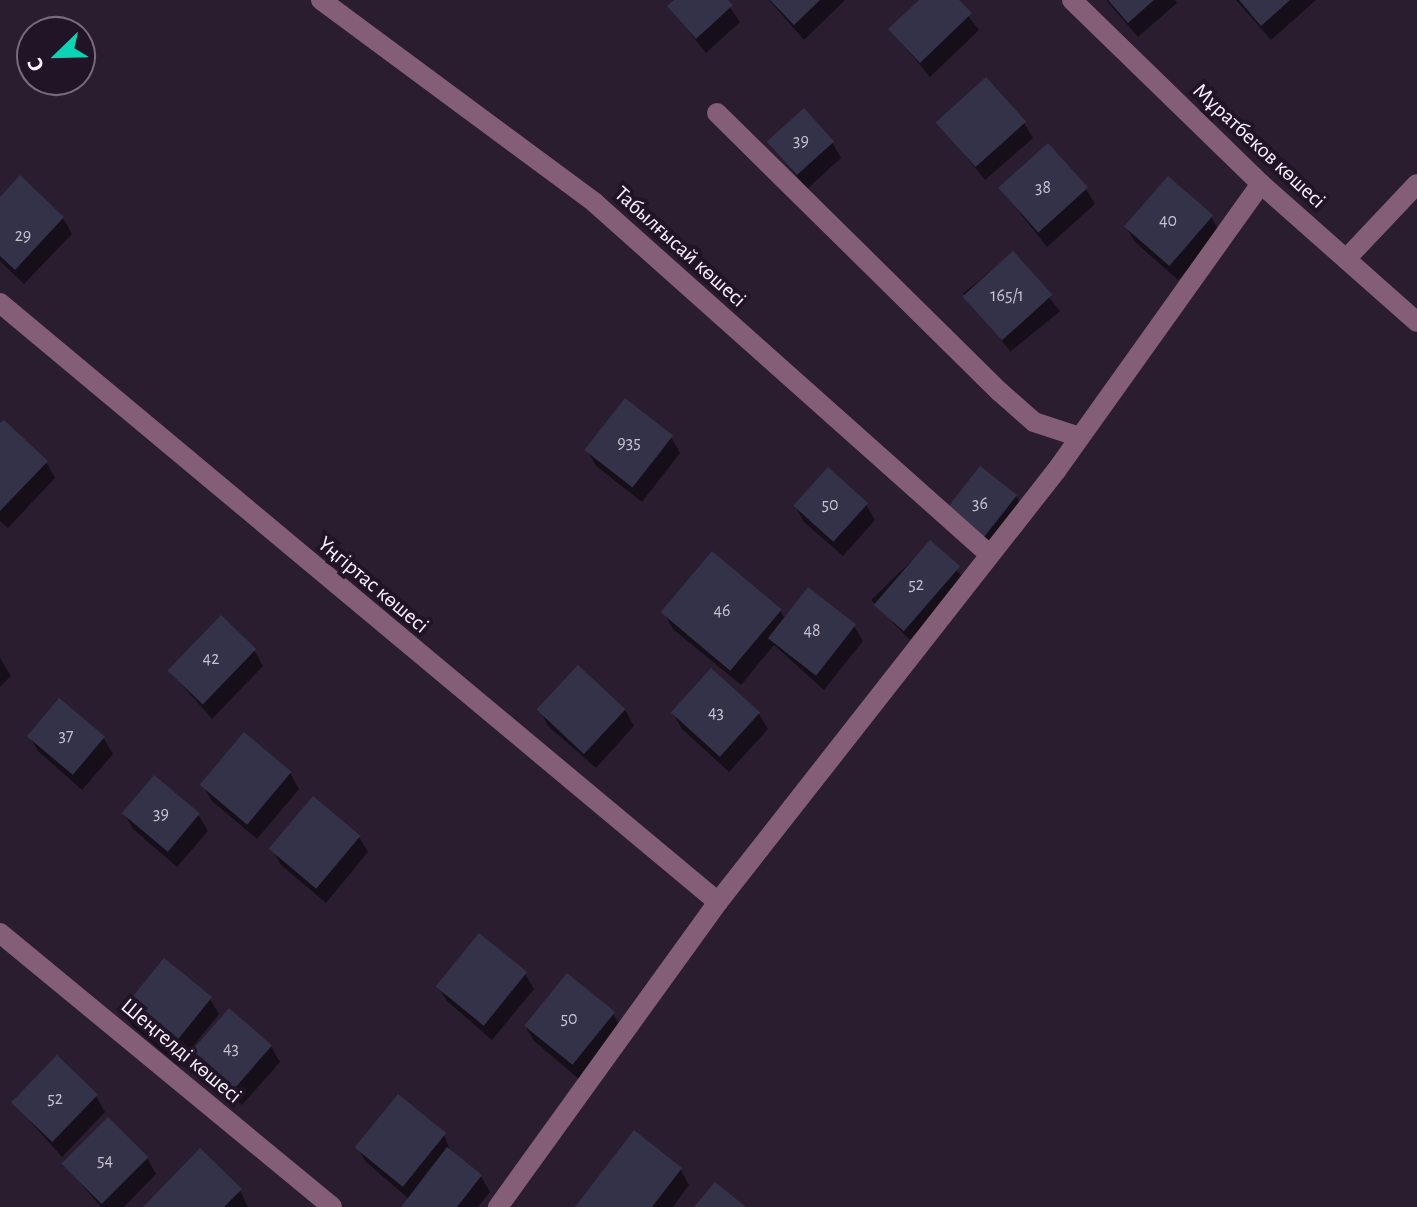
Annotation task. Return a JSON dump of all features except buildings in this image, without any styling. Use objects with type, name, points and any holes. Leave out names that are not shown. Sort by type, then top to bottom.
[{"type":"street","name":"Табылғысай көшесі","points":[[321,0],[595,203],[989,554]]},
{"type":"street","name":"Мұратбеков көшесі","points":[[1072,0],[1261,184],[1417,322]]},
{"type":"street","points":[[717,113],[1000,392],[1034,422],[1080,437]]},
{"type":"street","points":[[498,1207],[718,902],[1080,437],[1261,184]]},
{"type":"street","points":[[1346,259],[1417,184]]},
{"type":"street","name":"Үңгіртас көшесі","points":[[0,303],[718,902]]},
{"type":"street","name":"Шеңгелді көшесі","points":[[0,933],[332,1207]]}]
